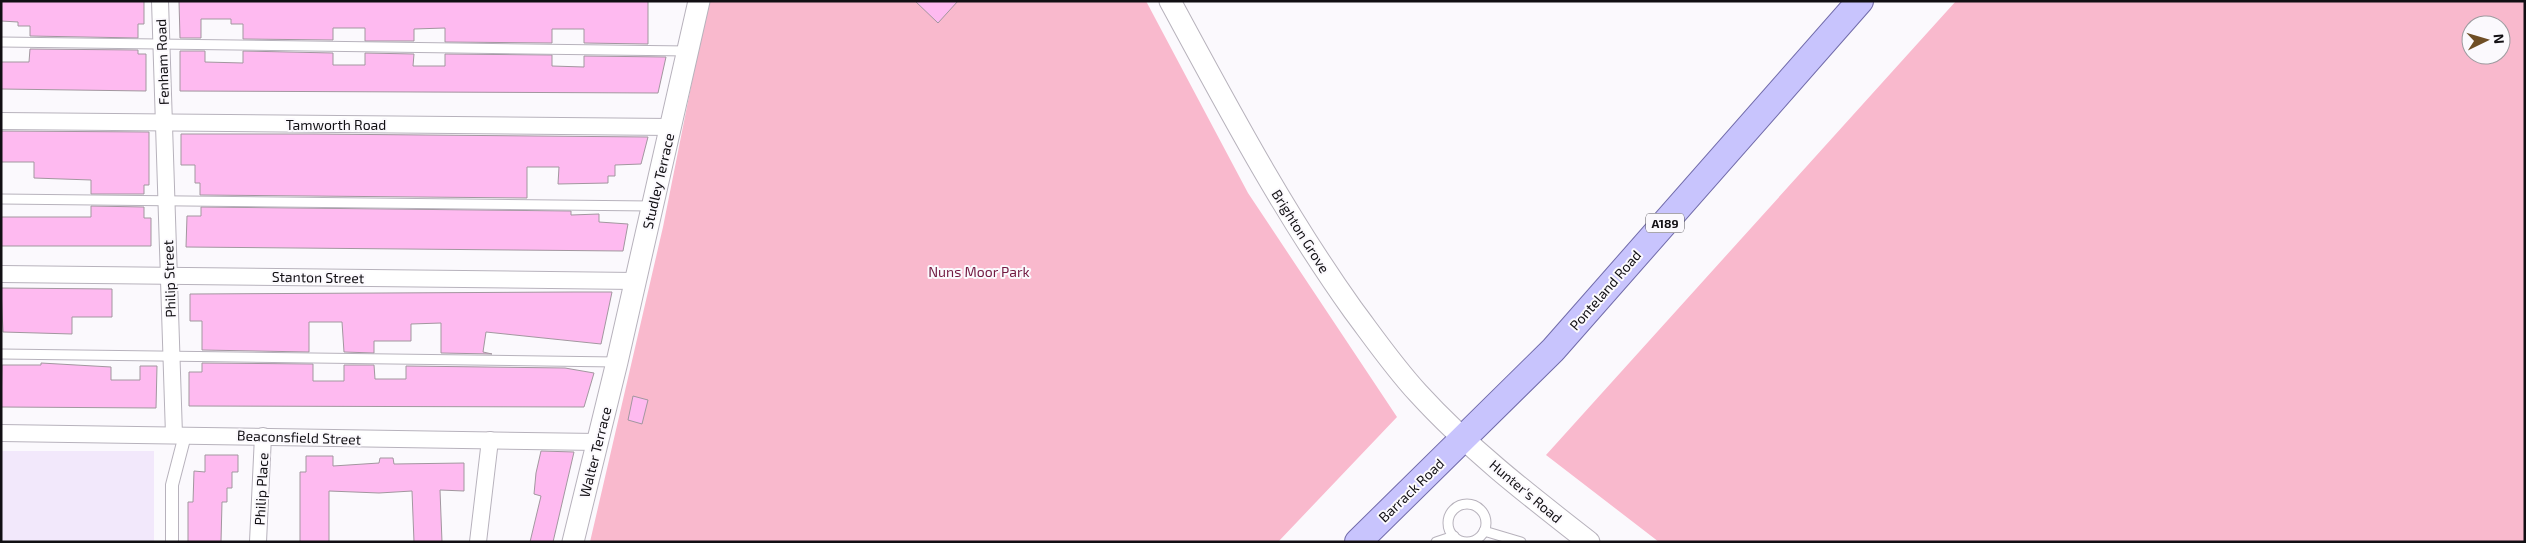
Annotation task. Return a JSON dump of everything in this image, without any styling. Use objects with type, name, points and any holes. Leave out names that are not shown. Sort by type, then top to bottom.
[{"type":"main road","name":"Ponteland Road","points":[[1464,438],[1553,350],[1860,1]]},
{"type":"main road","name":"Barrack Road","points":[[1358,542],[1464,438]]},
{"type":"street","name":"Fenham Road","points":[[160,1],[164,123]]},
{"type":"street","name":"Studley Terrace","points":[[617,362],[699,1]]},
{"type":"street","name":"Brighton Grove","points":[[1170,1],[1287,210],[1334,282],[1377,342],[1418,393],[1464,438]]},
{"type":"street","name":"Tamworth Road","points":[[1,121],[671,127]]},
{"type":"street","name":"Philip Street","points":[[164,123],[172,356],[180,435]]},
{"type":"street","name":"Stanton Street","points":[[1,274],[635,281]]},
{"type":"street","name":"Walter Terrace","points":[[573,542],[617,362]]},
{"type":"street","name":"Beaconsfield Street","points":[[1,433],[263,436],[352,440],[598,442]]},
{"type":"street","points":[[172,542],[172,485],[180,435]]},
{"type":"street","name":"Philip Place","points":[[258,542],[263,436]]},
{"type":"street","name":"Hunter's Road","points":[[1464,438],[1528,494],[1589,542]]},
{"type":"street","points":[[478,542],[490,440]]},
{"type":"lane","points":[[1,42],[688,51]]},
{"type":"lane","points":[[1,199],[651,206]]},
{"type":"lane","points":[[1,354],[617,362]]},
{"type":"lane","points":[[1470,504],[1481,509],[1486,520],[1484,531],[1476,540],[1464,542],[1454,536],[1449,526],[1450,514],[1458,506],[1470,504]]},
{"type":"lane","points":[[1484,531],[1521,542]]},
{"type":"lane","points":[[1436,542],[1454,536]]},
{"type":"shaded area","points":[[1,451],[154,451],[154,542],[1,542]]},
{"type":"green space","name":"Nuns Moor Park","points":[[708,1],[1146,1],[1248,193],[1397,417],[1278,542],[590,542],[663,227]]},
{"type":"green space","points":[[1956,1],[2525,1],[2525,542],[1659,542],[1546,455]]},
{"type":"building","points":[[1,1],[144,1],[144,24],[138,24],[138,38],[30,36],[30,26],[18,26],[18,22],[1,21]]},
{"type":"building","points":[[179,1],[648,1],[648,44],[584,43],[584,29],[552,29],[552,43],[445,42],[445,28],[414,29],[414,41],[365,41],[365,28],[333,28],[333,40],[243,39],[243,24],[231,24],[231,19],[201,19],[201,38],[180,38]]},
{"type":"building","points":[[915,1],[958,1],[938,23]]},
{"type":"building","points":[[30,49],[138,50],[138,54],[146,54],[146,91],[1,89],[1,62],[29,62]]},
{"type":"building","points":[[180,51],[205,51],[205,62],[243,63],[243,51],[333,53],[333,65],[365,65],[365,53],[414,54],[413,66],[445,66],[445,54],[552,55],[552,66],[584,67],[584,56],[666,57],[658,93],[180,91]]},
{"type":"building","points":[[1,131],[149,132],[149,185],[144,185],[144,194],[91,194],[91,180],[34,178],[34,162],[1,162]]},
{"type":"building","points":[[181,134],[648,137],[641,164],[615,165],[615,176],[608,176],[608,183],[558,184],[559,167],[527,167],[527,198],[200,195],[200,183],[195,183],[195,165],[181,165]]},
{"type":"building","points":[[91,206],[144,207],[144,218],[151,218],[151,246],[1,246],[1,217],[91,217]]},
{"type":"building","points":[[201,207],[571,211],[571,215],[599,214],[599,222],[628,224],[623,251],[186,247],[187,216],[201,216]]},
{"type":"building","points":[[1,288],[112,289],[112,317],[72,317],[72,334],[3,332]]},
{"type":"building","points":[[612,292],[601,344],[486,332],[483,352],[492,354],[441,353],[441,323],[411,324],[411,341],[374,341],[374,353],[344,352],[342,322],[309,322],[309,352],[202,350],[202,321],[190,321],[190,294]]},
{"type":"building","points":[[41,363],[111,367],[111,380],[140,380],[140,366],[157,366],[156,408],[1,407],[2,365],[41,365]]},
{"type":"building","points":[[202,363],[313,364],[313,381],[344,381],[344,365],[374,365],[375,379],[406,379],[406,366],[565,368],[594,373],[584,407],[189,406],[189,372],[202,372]]},
{"type":"building","points":[[633,396],[648,400],[642,424],[628,420]]},
{"type":"building","points":[[541,451],[574,452],[553,542],[530,542],[541,496],[534,494]]},
{"type":"building","points":[[205,455],[238,455],[238,472],[232,472],[232,488],[227,488],[227,502],[222,502],[221,542],[188,542],[188,502],[193,502],[194,471],[205,472]]},
{"type":"building","points":[[306,456],[333,456],[333,466],[379,463],[380,458],[393,458],[394,464],[464,463],[464,491],[440,490],[442,542],[414,542],[412,491],[379,493],[329,491],[329,542],[300,542],[300,472],[306,472]]}]
